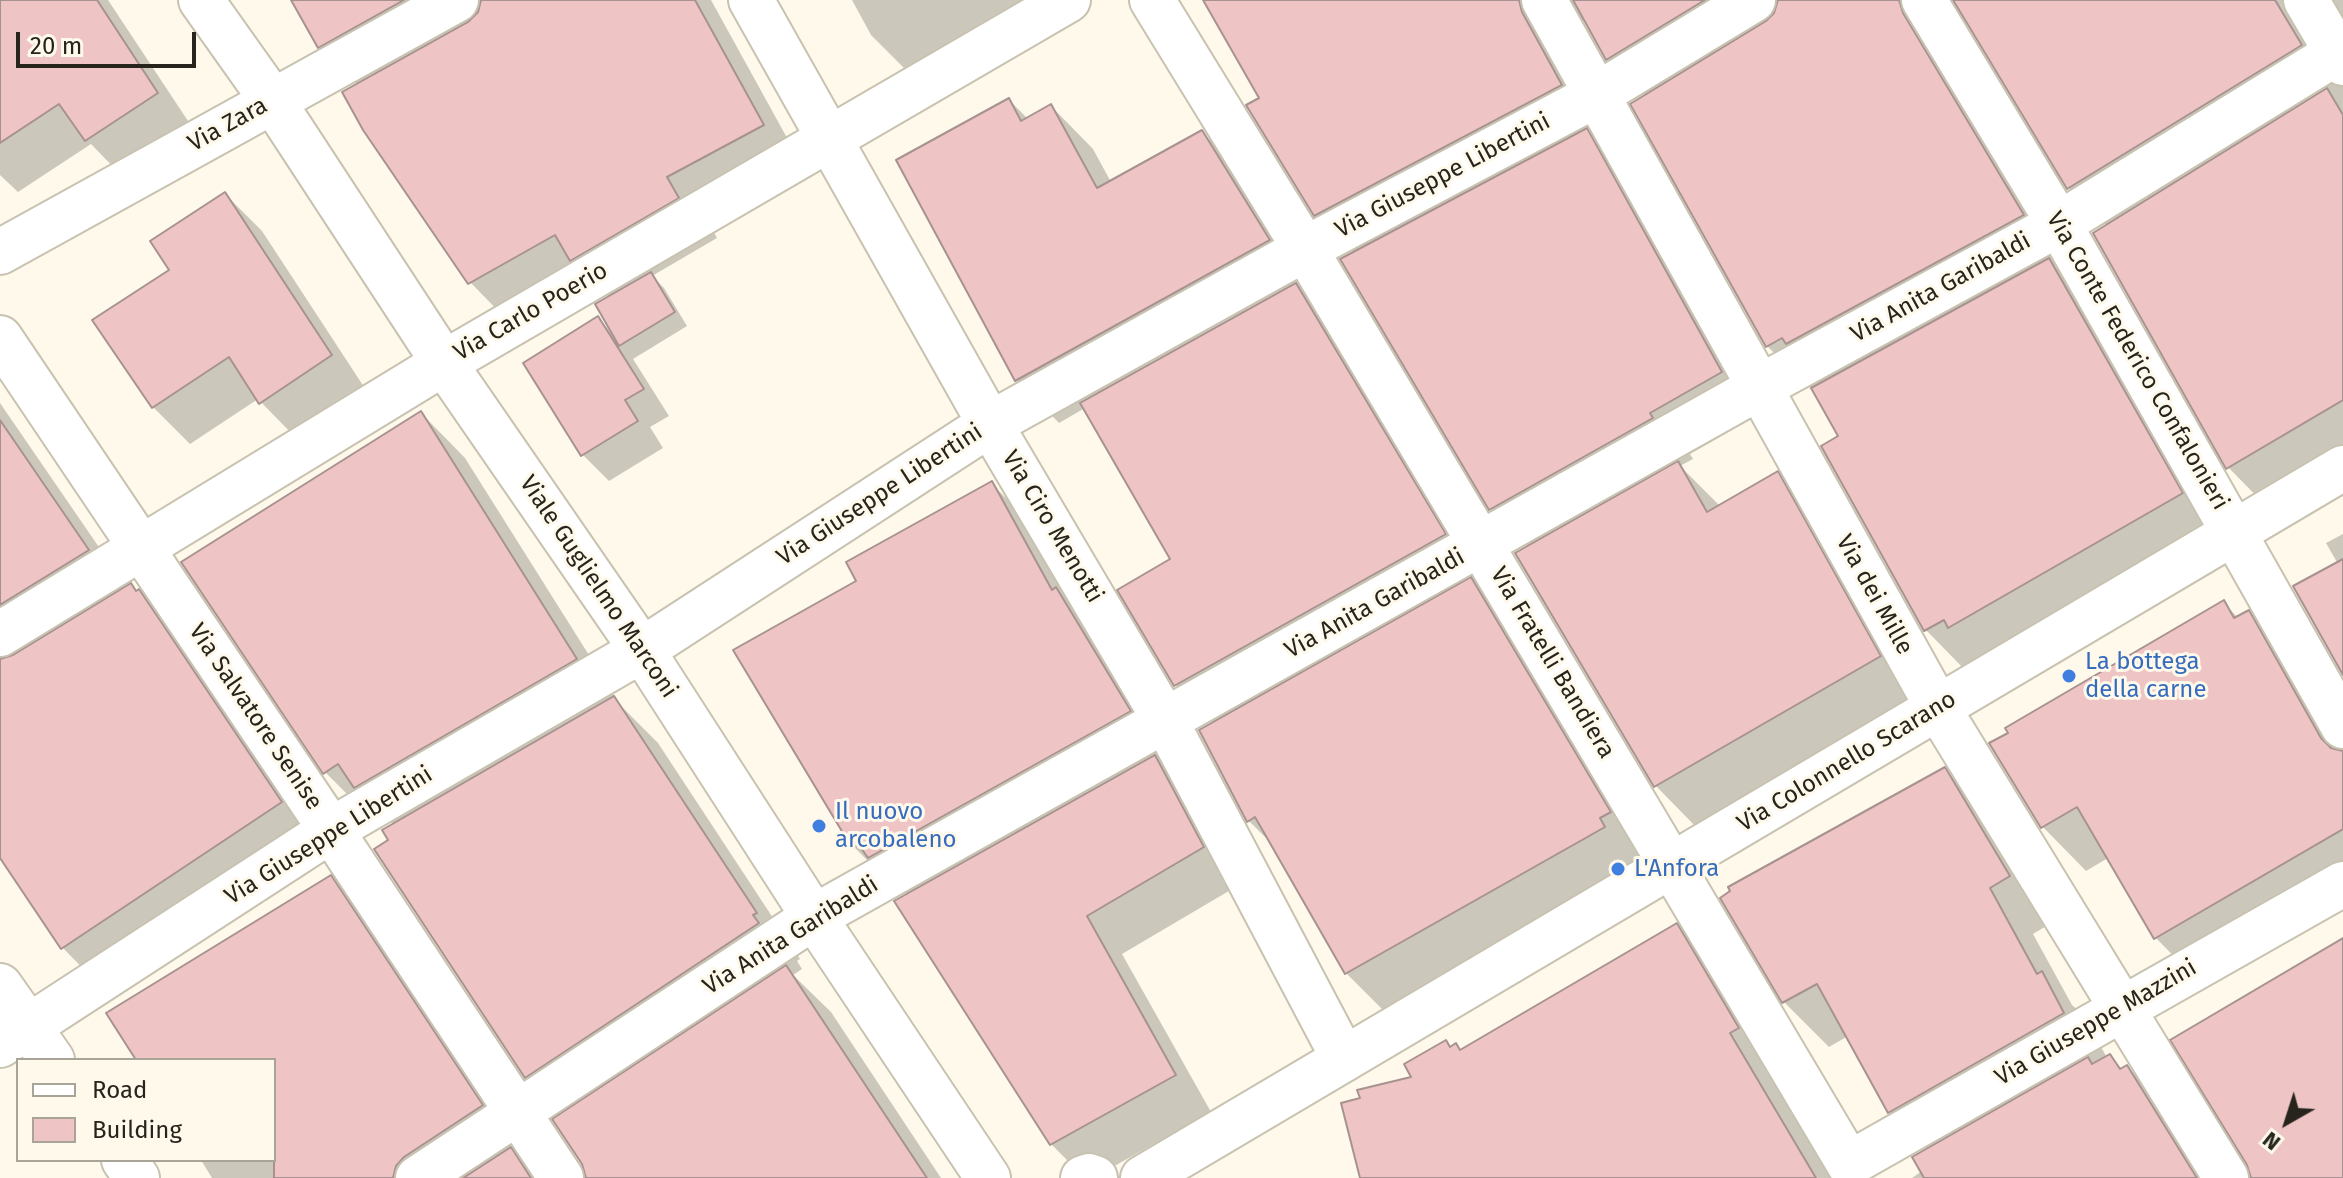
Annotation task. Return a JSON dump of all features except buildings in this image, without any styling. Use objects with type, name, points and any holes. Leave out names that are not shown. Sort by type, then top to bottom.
[{"type":"street","name":"Viale Guglielmo Marconi","points":[[201,0],[272,100],[444,363],[642,650],[814,917],[988,1178]]},
{"type":"street","name":"Via Zara","points":[[0,252],[456,0]]},
{"type":"street","name":"Via Ciro Menotti","points":[[751,0],[990,424],[1165,720],[1344,1059]]},
{"type":"street","name":"Via Carlo Poerio","points":[[0,634],[444,363],[1068,0]]},
{"type":"street","name":"Via Fratelli Bandiera","points":[[1152,0],[1305,249],[1849,1164]]},
{"type":"street","name":"Via dei Mille","points":[[1544,0],[1938,708],[2226,1178]]},
{"type":"street","name":"Via Giuseppe Libertini","points":[[27,1044],[331,830],[642,650],[990,424],[1305,249],[1598,94],[1753,0]]},
{"type":"street","name":"Via Conte Federico Confalonieri","points":[[1924,0],[2059,224],[2343,726]]},
{"type":"street","points":[[2306,0],[2341,55]]},
{"type":"street","name":"Via Anita Garibaldi","points":[[418,1178],[814,917],[1758,388],[2059,224],[2341,55]]},
{"type":"street","name":"Via Salvatore Senise","points":[[0,338],[561,1178]]},
{"type":"street","name":"Via Colonnello Scarano","points":[[1143,1178],[2343,468]]},
{"type":"street","name":"Via Giuseppe Mazzini","points":[[1849,1164],[2343,884]]},
{"type":"street","points":[[0,986],[27,1044]]},
{"type":"street","points":[[1083,1178],[1095,1178]]},
{"type":"place","name":"La bottega della carne","points":[[2069,676]]},
{"type":"place","name":"Il nuovo arcobaleno","points":[[819,826]]},
{"type":"place","name":"L'Anfora","points":[[1618,869]]}]
